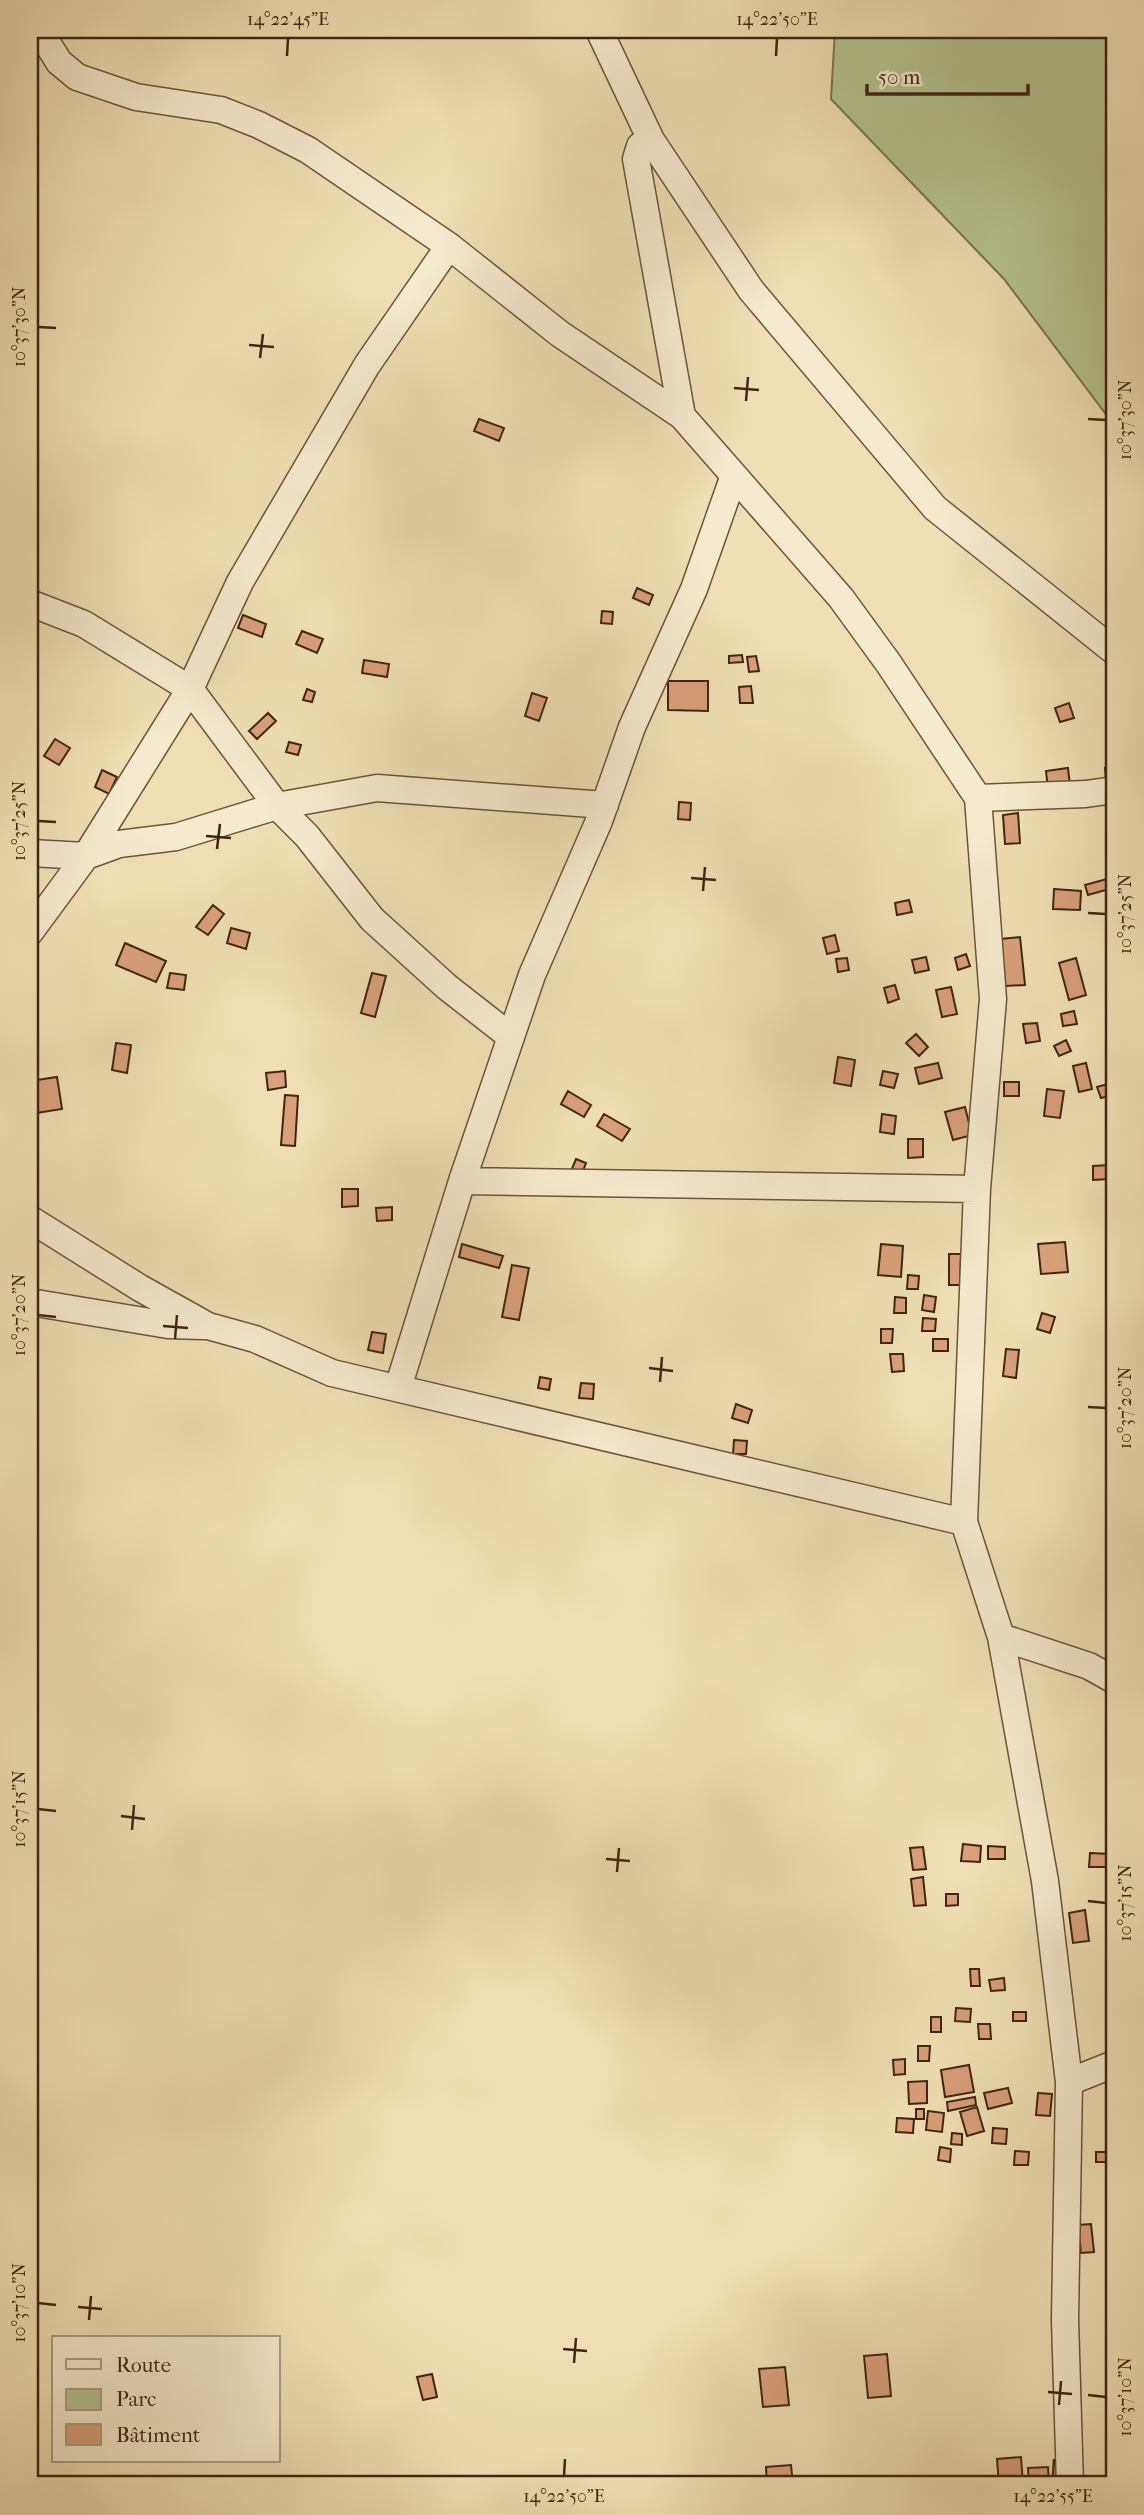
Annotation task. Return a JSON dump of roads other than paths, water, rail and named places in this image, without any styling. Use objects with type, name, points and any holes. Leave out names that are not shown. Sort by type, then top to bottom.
[{"type":"street","points":[[39,30],[60,62],[77,77],[136,97],[221,110],[259,125],[308,150],[450,246],[560,334],[682,415],[733,478],[841,598],[890,664],[978,798],[993,999],[977,1189],[964,1522],[1001,1637],[1045,1881],[1069,2082],[1065,2320],[1070,2485]]},
{"type":"street","points":[[599,30],[651,140],[751,290],[935,508],[1114,651]]},
{"type":"street","points":[[651,140],[640,146],[636,159],[682,415]]},
{"type":"street","points":[[30,932],[86,856],[190,689],[240,582],[293,491],[367,365],[450,246]]},
{"type":"street","points":[[398,1388],[462,1181],[535,966],[605,805],[632,727],[694,589],[733,478]]},
{"type":"street","points":[[30,603],[83,624],[190,689],[277,806],[307,836],[372,919],[447,987],[510,1037]]},
{"type":"street","points":[[30,853],[86,856],[119,844],[176,836],[277,806],[377,788],[400,787],[605,805]]},
{"type":"street","points":[[978,798],[1086,794],[1114,790]]},
{"type":"street","points":[[462,1181],[977,1189]]},
{"type":"street","points":[[30,1219],[208,1326]]},
{"type":"street","points":[[30,1302],[168,1325],[208,1326],[255,1339],[332,1373],[964,1522]]},
{"type":"street","points":[[1001,1637],[1089,1666],[1114,1680]]},
{"type":"street","points":[[1069,2082],[1114,2064]]}]
